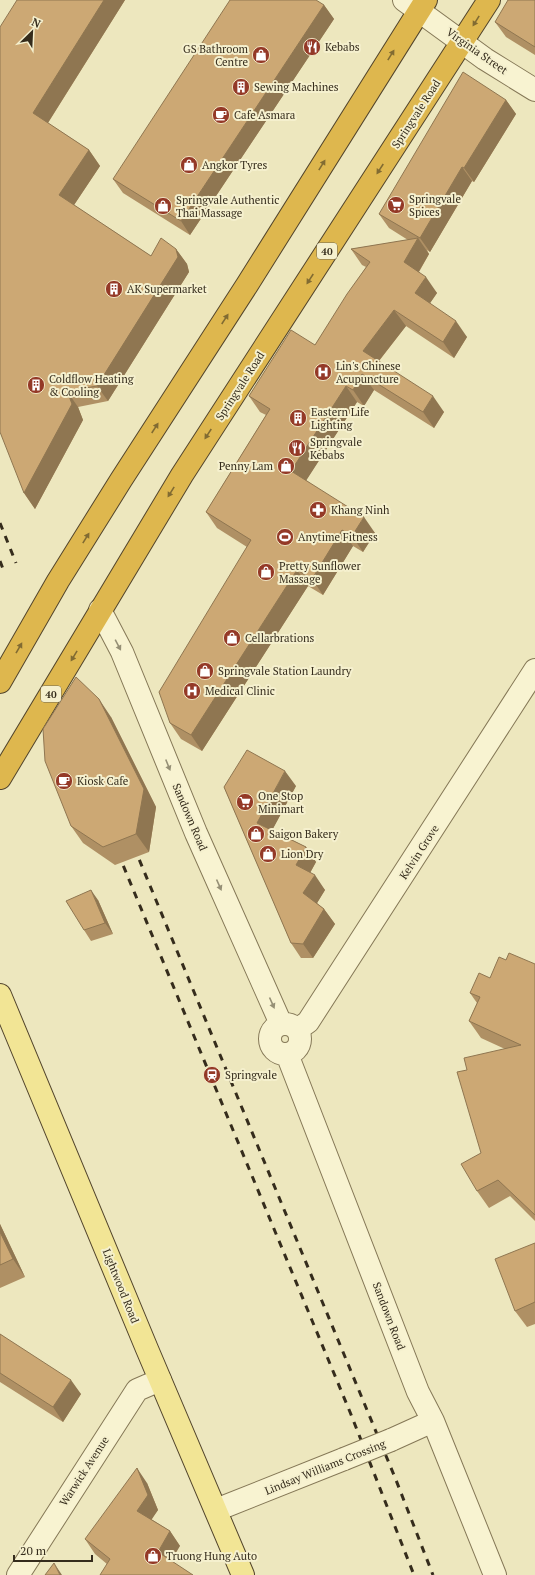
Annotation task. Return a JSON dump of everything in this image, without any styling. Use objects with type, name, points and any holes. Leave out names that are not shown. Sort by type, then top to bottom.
[{"type":"highway","name":"Springvale Road","points":[[0,778],[100,610],[206,437],[489,0]]},
{"type":"highway","points":[[0,682],[58,581],[242,292],[417,4]]},
{"type":"main road","name":"Lightwood Road","points":[[0,996],[243,1575]]},
{"type":"street","name":"Virginia Street","points":[[417,4],[462,43],[535,90]]},
{"type":"street","name":"Sandown Road","points":[[100,610],[122,652],[196,833],[289,1027],[301,1040],[300,1045],[293,1053],[288,1054],[418,1392],[433,1421],[495,1575]]},
{"type":"street","name":"Kelvin Grove","points":[[289,1027],[308,1022],[535,670]]},
{"type":"street","name":"Warwick Avenue","points":[[18,1575],[137,1390],[160,1380]]},
{"type":"street","name":"Lindsay Williams Crossing","points":[[216,1510],[391,1440],[433,1421]]},
{"type":"building","points":[[17,0],[104,0],[33,113],[89,150],[59,195],[151,256],[161,238],[176,249],[178,257],[97,386],[67,391],[72,404],[24,493],[0,432],[0,27]]},
{"type":"building","points":[[230,0],[316,0],[324,5],[181,221],[113,179]]},
{"type":"building","points":[[508,0],[535,0],[535,47],[495,22]]},
{"type":"building","points":[[463,72],[506,100],[464,168],[462,167],[420,238],[379,214]]},
{"type":"building","points":[[418,238],[404,262],[426,277],[415,293],[456,321],[443,342],[394,310],[363,351],[433,396],[423,412],[362,374],[353,390],[346,386],[291,471],[364,517],[352,536],[342,530],[312,579],[297,570],[191,735],[170,723],[159,692],[251,540],[206,512],[270,409],[249,396],[291,330],[315,345],[347,294],[370,262],[351,249]]},
{"type":"building","points":[[76,677],[99,699],[144,789],[136,834],[103,847],[71,826],[45,761],[43,729]]},
{"type":"building","points":[[247,750],[285,771],[257,823],[306,847],[296,865],[315,875],[303,893],[324,909],[303,944],[291,943],[224,787]]},
{"type":"building","points":[[91,890],[105,923],[84,930],[66,901]]},
{"type":"building","points":[[509,953],[535,964],[535,1215],[498,1180],[477,1191],[461,1164],[481,1153],[457,1072],[467,1070],[464,1058],[521,1045],[469,1021],[480,997],[470,993],[479,973],[490,978],[499,957],[506,960]]},
{"type":"building","points":[[0,1232],[13,1259],[0,1265]]},
{"type":"building","points":[[535,1243],[535,1302],[515,1311],[495,1259]]},
{"type":"building","points":[[0,1334],[71,1380],[53,1407],[0,1373]]},
{"type":"building","points":[[137,1468],[148,1495],[137,1511],[170,1531],[158,1552],[193,1575],[100,1575],[110,1559],[85,1539]]},
{"type":"building","points":[[54,1563],[60,1575],[45,1575]]},
{"type":"railway","points":[[0,523],[16,563]]},
{"type":"railway","points":[[0,561],[3,569]]},
{"type":"railway","points":[[134,847],[396,1480],[433,1575]]},
{"type":"railway","points":[[118,853],[350,1412],[414,1575]]},
{"type":"place","name":"Kebabs","points":[[312,47]]},
{"type":"place","name":"GS Bathroom Centre","points":[[261,55]]},
{"type":"place","name":"Sewing Machines","points":[[241,87]]},
{"type":"place","name":"Cafe Asmara","points":[[221,115]]},
{"type":"place","name":"Angkor Tyres","points":[[189,165]]},
{"type":"place","name":"Springvale Spices","points":[[396,205]]},
{"type":"place","name":"Springvale Authentic Thai Massage","points":[[163,206]]},
{"type":"place","name":"AK Supermarket","points":[[114,289]]},
{"type":"place","name":"Lin's Chinese Acupuncture","points":[[323,372]]},
{"type":"place","name":"Coldflow Heating & Cooling","points":[[36,385]]},
{"type":"place","name":"Eastern Life Lighting","points":[[298,418]]},
{"type":"place","name":"Springvale Kebabs","points":[[297,448]]},
{"type":"place","name":"Penny Lam","points":[[286,466]]},
{"type":"place","name":"Khang Ninh","points":[[318,510]]},
{"type":"place","name":"Anytime Fitness","points":[[285,537]]},
{"type":"place","name":"Pretty Sunflower Massage","points":[[266,572]]},
{"type":"place","name":"Cellarbrations","points":[[232,638]]},
{"type":"place","name":"Springvale Station Laundry","points":[[205,671]]},
{"type":"place","name":"Medical Clinic","points":[[192,691]]},
{"type":"place","name":"Kiosk Cafe","points":[[64,781]]},
{"type":"place","name":"One Stop Minimart","points":[[245,802]]},
{"type":"place","name":"Saigon Bakery","points":[[256,834]]},
{"type":"place","name":"Lion Dry","points":[[268,854]]},
{"type":"place","name":"Springvale","points":[[212,1075]]},
{"type":"place","name":"Truong Hung Auto","points":[[153,1556]]}]
